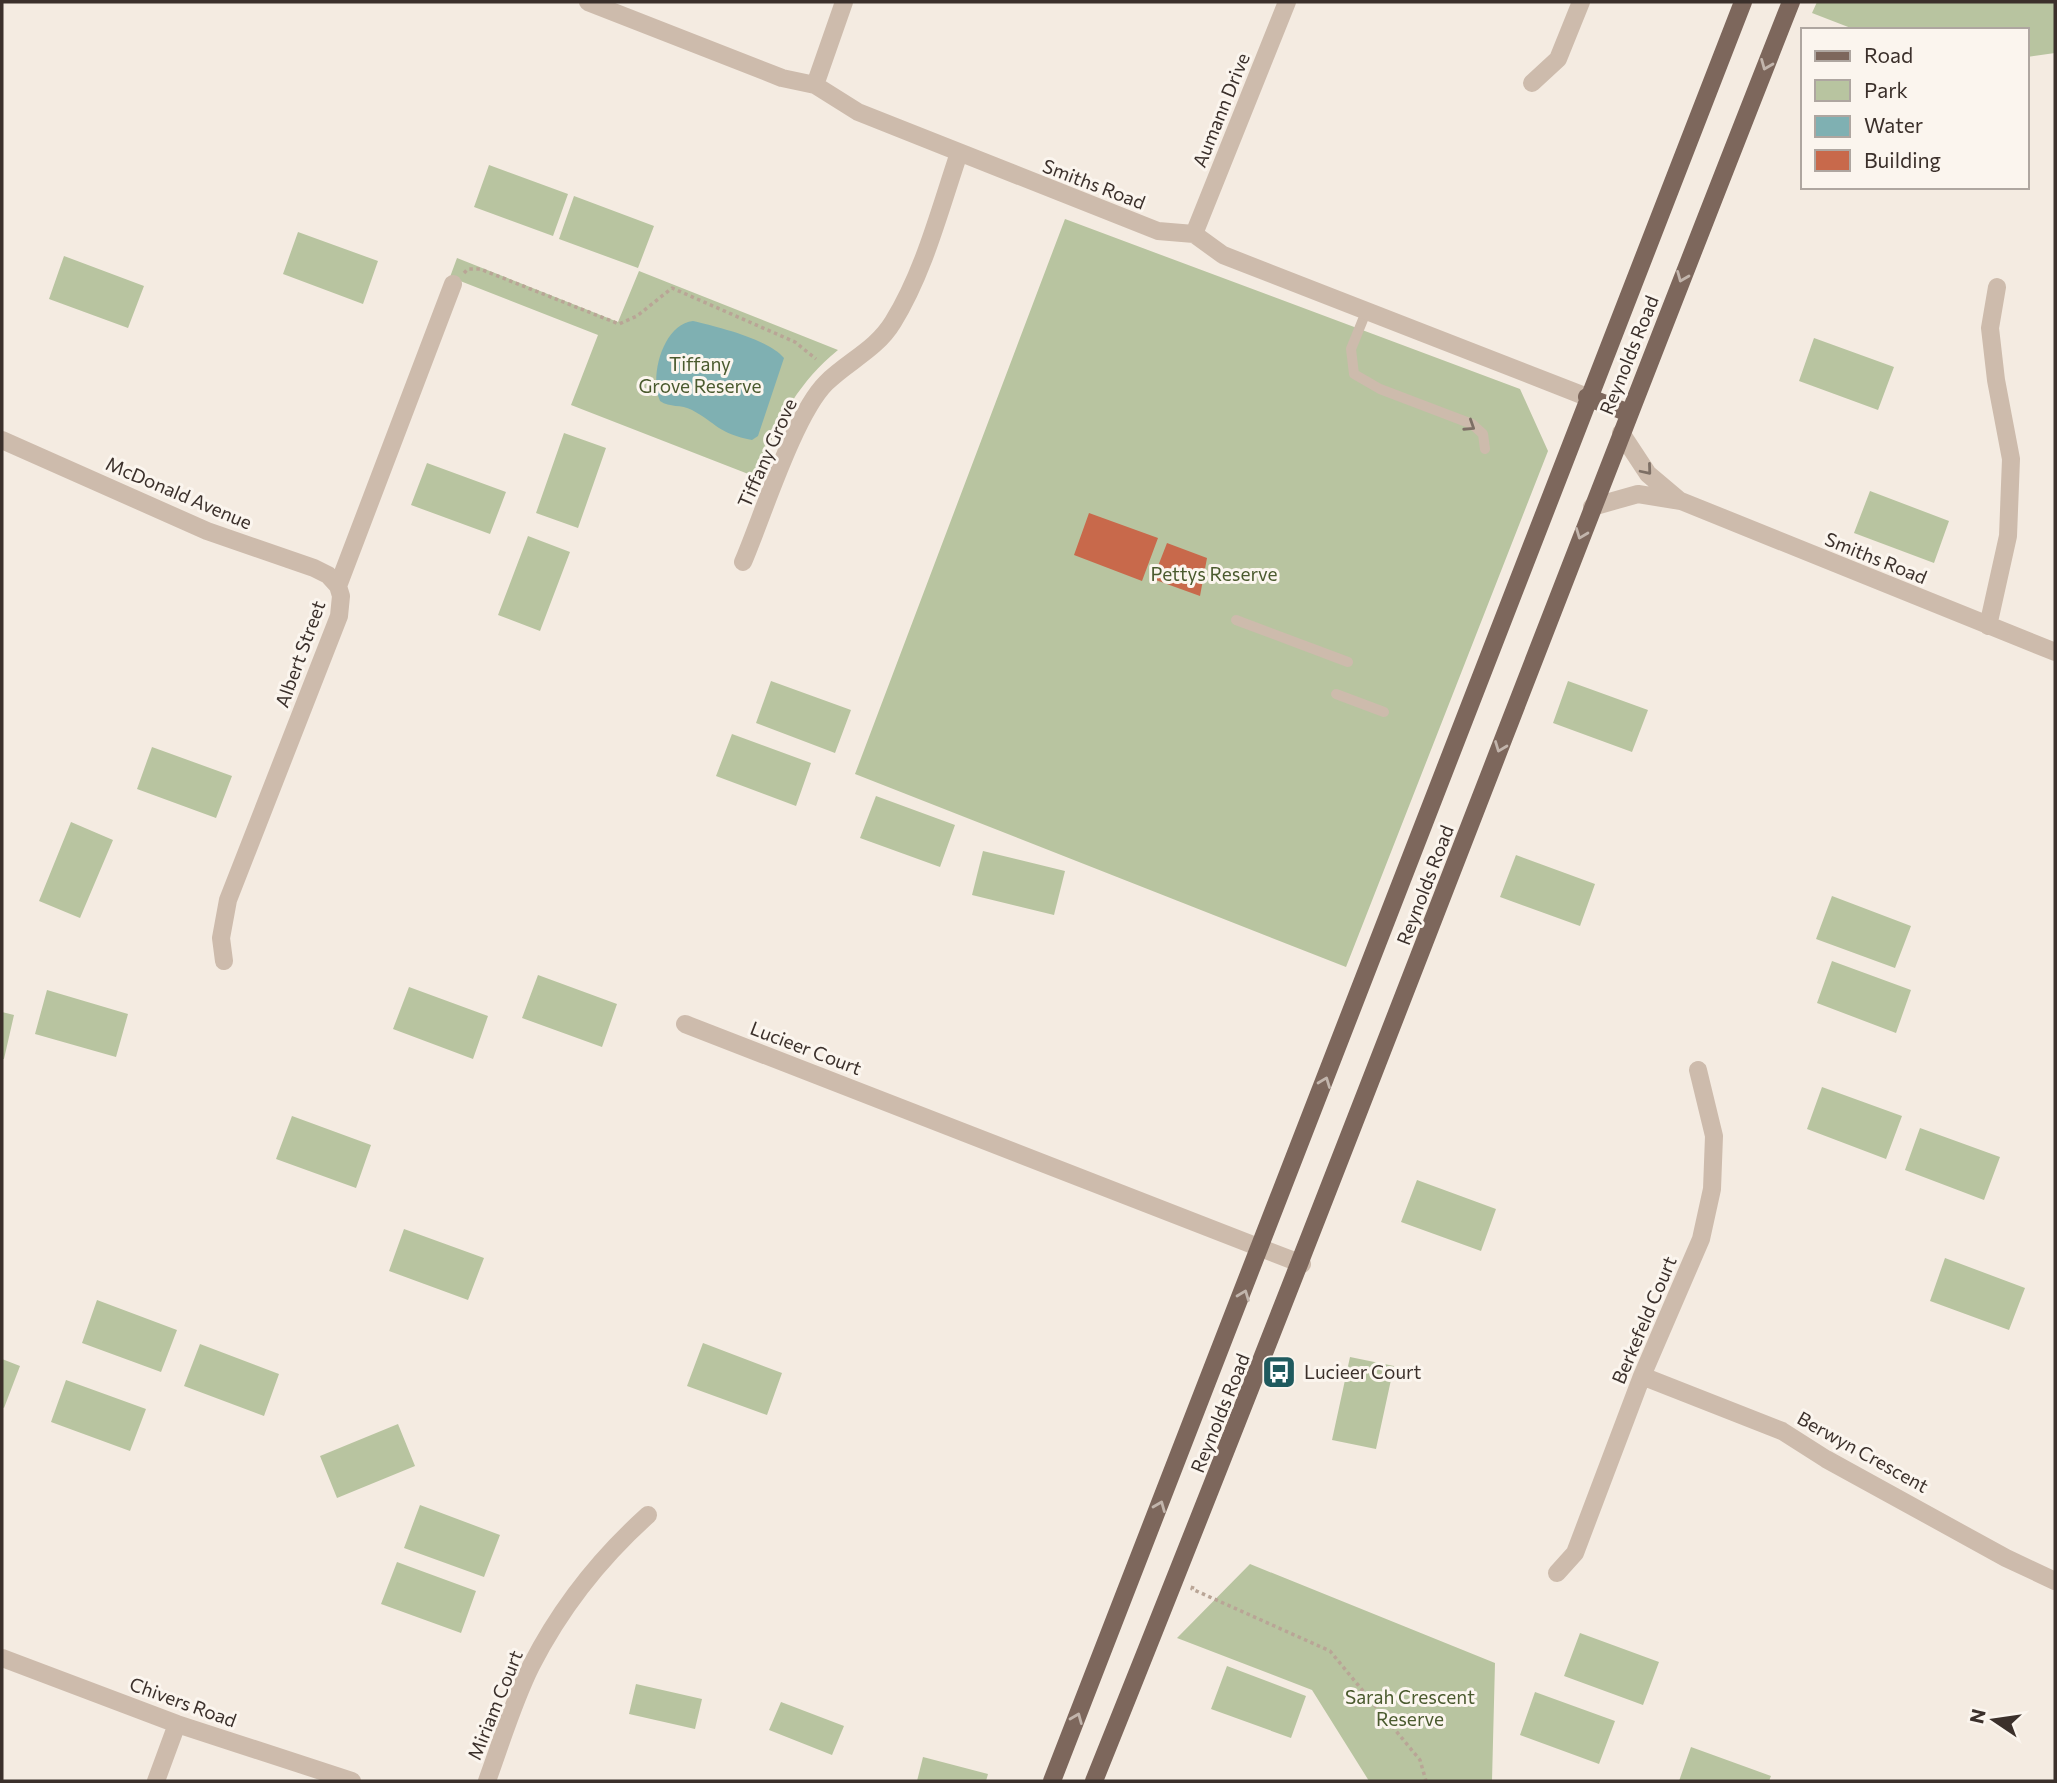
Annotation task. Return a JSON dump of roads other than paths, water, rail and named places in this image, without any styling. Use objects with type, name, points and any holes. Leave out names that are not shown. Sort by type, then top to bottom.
[{"type":"main road","name":"Reynolds Road","points":[[1052,1781],[1261,1250],[1587,397],[1743,2]]},
{"type":"main road","name":"Reynolds Road","points":[[1094,1781],[1302,1264],[1592,507],[1791,2]]},
{"type":"main road","points":[[1587,397],[1629,413]]},
{"type":"street","name":"Smiths Road","points":[[588,2],[782,78],[814,85],[858,112],[1157,231],[1194,234]]},
{"type":"street","points":[[814,85],[844,2]]},
{"type":"street","name":"Aumann Drive","points":[[1194,234],[1287,2]]},
{"type":"street","points":[[1532,83],[1559,59],[1581,2]]},
{"type":"street","name":"Tiffany Grove","points":[[743,562],[803,417],[825,384],[870,349],[892,325],[908,296],[960,153]]},
{"type":"street","points":[[1194,234],[1223,255],[1587,397]]},
{"type":"street","name":"Albert Street","points":[[224,961],[221,938],[228,900],[339,616],[341,596],[338,586],[453,284]]},
{"type":"street","points":[[1987,626],[2008,536],[2011,459],[1996,380],[1990,328],[1997,288]]},
{"type":"street","name":"Smiths Road","points":[[1621,433],[1647,474],[1681,501]]},
{"type":"street","name":"McDonald Avenue","points":[[2,440],[207,531],[314,568],[328,575],[338,586]]},
{"type":"street","name":"Smiths Road","points":[[1592,507],[1638,494],[1681,501],[2055,653]]},
{"type":"street","name":"Lucieer Court","points":[[685,1024],[1302,1264]]},
{"type":"street","name":"Berkefeld Court","points":[[1557,1573],[1575,1553],[1643,1376],[1701,1239],[1712,1189],[1713,1136],[1698,1070]]},
{"type":"street","name":"Berwyn Crescent","points":[[1643,1376],[1782,1431],[1826,1459],[2006,1558],[2055,1581]]},
{"type":"street","name":"Miriam Court","points":[[487,1781],[530,1667],[568,1601],[608,1551],[648,1515]]},
{"type":"street","name":"Chivers Road","points":[[2,1658],[177,1724],[352,1781]]},
{"type":"street","points":[[156,1781],[177,1724]]},
{"type":"lane","points":[[1366,312],[1351,349],[1354,374],[1380,389],[1472,424],[1483,434],[1485,449]]},
{"type":"lane","points":[[1236,620],[1348,662]]},
{"type":"lane","points":[[1336,694],[1384,712]]},
{"type":"water","points":[[693,321],[755,340],[777,351],[784,358],[758,436],[752,440],[725,431],[688,408],[660,401],[656,379],[661,353],[674,331]]},
{"type":"place","name":"Lucieer Court","points":[[1279,1372]]},
{"type":"park label","name":"Tiffany Grove Reserve","points":[[700,375]]},
{"type":"park label","name":"Pettys Reserve","points":[[1214,574]]},
{"type":"park label","name":"Sarah Crescent Reserve","points":[[1410,1708]]}]
